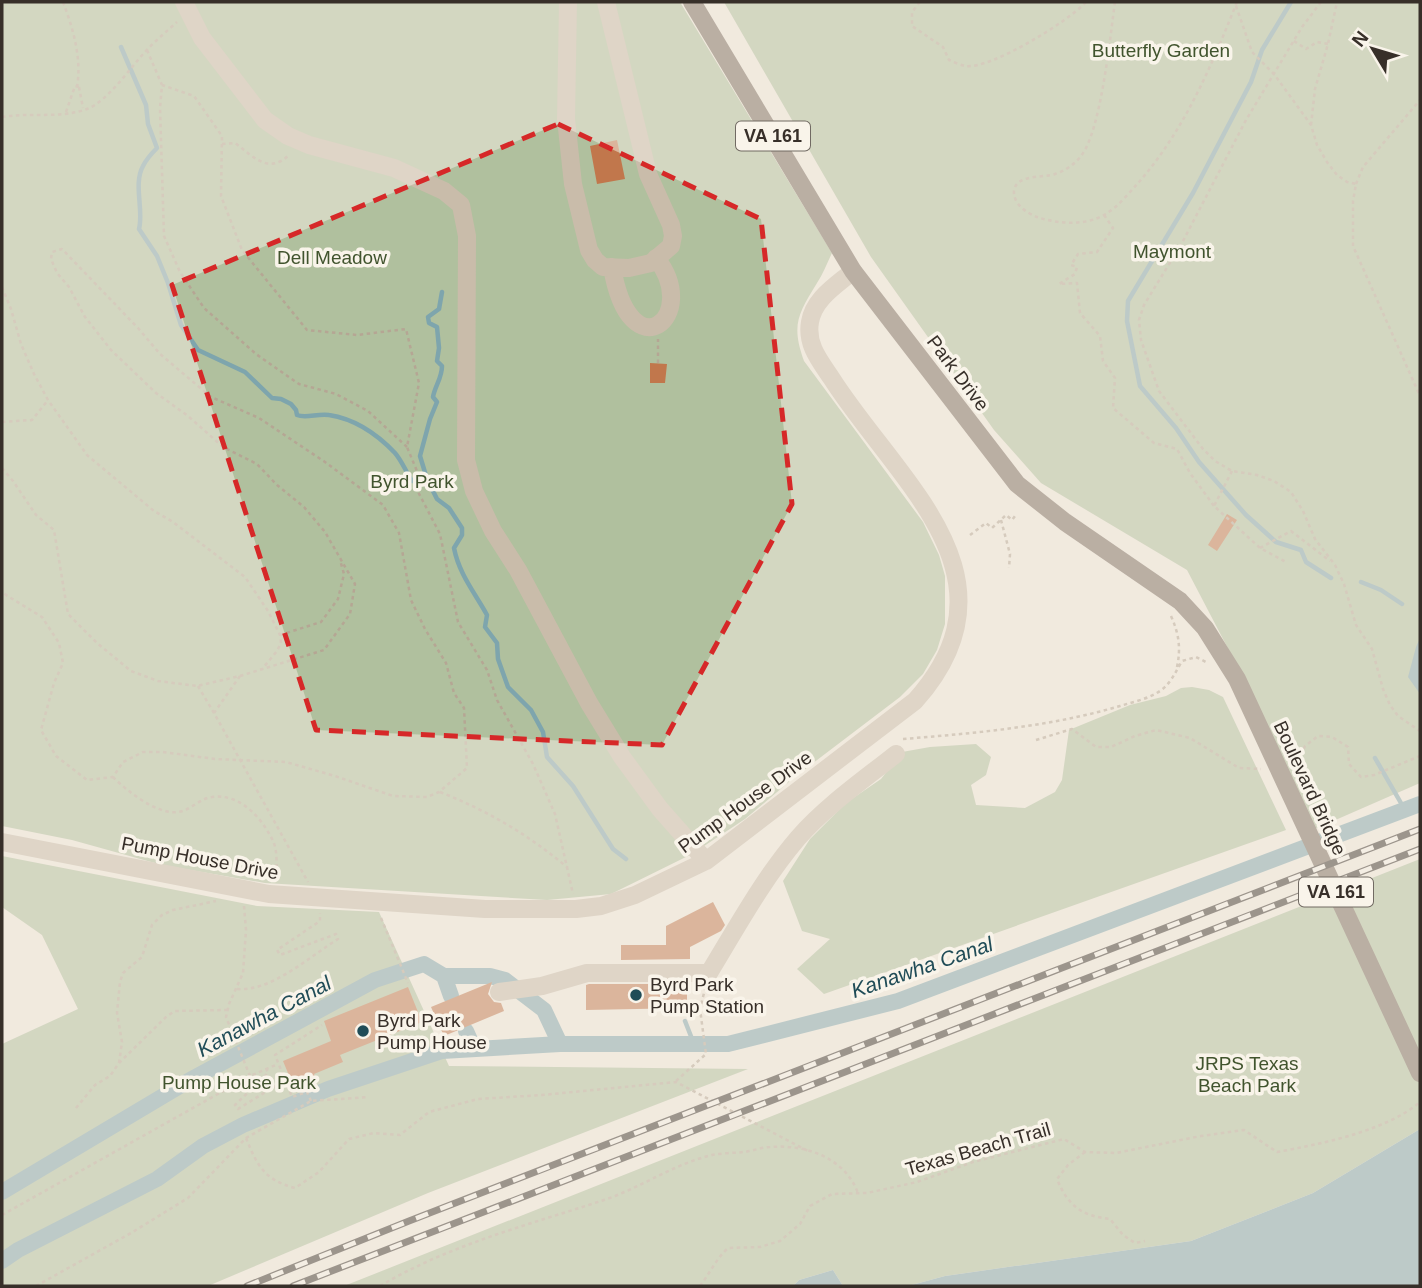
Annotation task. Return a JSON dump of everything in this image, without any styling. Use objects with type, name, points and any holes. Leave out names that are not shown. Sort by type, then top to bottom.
[{"type":"main road","name":"Park Drive","points":[[692,2],[853,271],[1017,484],[1065,522],[1180,601],[1205,628],[1237,679],[1251,712]]},
{"type":"main road","name":"Boulevard Bridge","points":[[1251,712],[1420,1073]]},
{"type":"street","points":[[568,2],[566,119],[573,184],[589,250],[595,260],[603,267],[629,268],[651,263],[671,246],[673,236],[671,225],[648,174],[606,2]]},
{"type":"street","points":[[187,8],[202,38],[265,120],[288,136],[309,145],[394,168],[420,178],[444,191],[461,205],[467,236],[466,460],[474,491],[493,531],[615,746],[660,809],[706,861]]},
{"type":"street","points":[[612,267],[618,294],[629,315],[644,328],[654,328],[663,323],[669,311],[670,289],[664,268],[656,258]]},
{"type":"street","name":"Pump House Drive","points":[[2,842],[281,895],[485,909],[576,909],[601,906],[635,895],[706,861],[915,701],[940,669],[957,624],[959,586],[947,544],[919,499],[812,349],[809,334],[815,307],[825,294],[853,271]]},
{"type":"street","points":[[499,992],[542,986],[587,973],[709,972],[768,877],[799,837],[898,746]]},
{"type":"path","points":[[63,2],[80,71],[77,86],[83,109]]},
{"type":"path","points":[[920,2],[912,12],[912,26],[943,47],[948,60],[966,66],[984,63],[1006,54],[1072,16],[1086,2]]},
{"type":"path","points":[[1115,2],[1103,82],[1087,147],[1076,162],[1065,169],[1054,174],[1022,180],[1014,192],[1017,202],[1025,211],[1055,222],[1089,221],[1104,215],[1132,190],[1169,144],[1205,76],[1236,3]]},
{"type":"path","points":[[1321,2],[1293,41],[1246,120],[1182,243],[1144,305],[1139,320],[1141,340],[1159,391],[1203,449],[1215,461],[1232,471],[1275,481],[1291,492],[1303,511],[1315,540],[1335,565],[1350,599],[1356,625],[1372,649],[1390,705],[1398,716],[1420,731]]},
{"type":"path","points":[[1311,125],[1315,89],[1337,2]]},
{"type":"path","points":[[1236,3],[1252,52],[1274,74],[1311,125],[1317,145],[1337,175],[1356,184]]},
{"type":"path","points":[[2,117],[66,113],[83,109],[100,100],[187,8]]},
{"type":"path","points":[[1293,41],[1306,49],[1317,42],[1328,44]]},
{"type":"path","points":[[147,50],[162,85],[160,108],[164,236],[180,272],[204,308],[256,354],[299,384],[336,394],[368,411],[407,447],[419,476],[415,486],[440,534],[458,622],[486,670],[497,700],[533,764],[555,814],[576,909]]},
{"type":"path","points":[[162,85],[194,96],[222,136],[221,196],[242,250],[307,330],[357,335],[405,329],[419,383],[407,447]]},
{"type":"path","points":[[66,113],[77,86]]},
{"type":"path","points":[[1420,100],[1363,167],[1353,201],[1353,246],[1420,396]]},
{"type":"path","points":[[222,144],[235,143],[256,159],[269,164],[279,164],[288,157]]},
{"type":"path","points":[[1104,215],[1113,228],[1097,251],[1078,254],[1071,265],[1077,267],[1075,274],[1059,284],[1077,283],[1080,313],[1100,336],[1103,361],[1115,378],[1113,408],[1154,443],[1177,449],[1190,473],[1214,506],[1260,548],[1286,562]]},
{"type":"path","points":[[2,468],[36,515],[54,530],[68,614],[131,671],[158,681],[197,686],[240,676],[324,650],[350,614],[355,584],[325,532],[304,508],[276,485],[257,464],[223,447],[188,415],[156,393],[111,350],[85,317],[69,287],[57,273],[51,259],[52,252],[62,249],[138,328],[160,355],[211,397],[259,418],[383,505],[399,533],[411,600],[446,663],[454,693],[464,708],[467,768],[439,792],[427,797],[393,796],[286,762],[242,761],[163,752],[143,752],[123,762],[113,777],[87,780],[56,756],[41,730],[54,683],[64,663],[60,643],[42,617],[2,590]]},
{"type":"path","points":[[2,287],[20,344],[48,400],[87,455],[154,511],[173,522],[245,577],[268,611],[280,635],[281,643],[277,651],[262,669]]},
{"type":"path","points":[[658,363],[659,326]]},
{"type":"path","points":[[2,422],[32,419],[48,400]]},
{"type":"path","points":[[1214,506],[1232,471]]},
{"type":"path","points":[[971,535],[986,523],[992,528],[1006,515],[1012,520],[1015,516]]},
{"type":"path","points":[[1001,520],[1010,554],[1009,568]]},
{"type":"path","points":[[1260,548],[1291,531],[1335,565]]},
{"type":"path","points":[[280,635],[321,622],[338,599],[344,574],[337,551]]},
{"type":"path","points":[[1170,615],[1179,637],[1180,653],[1176,671]]},
{"type":"path","points":[[898,746],[1097,713],[1157,692],[1170,683],[1182,661],[1196,657],[1211,665]]},
{"type":"path","points":[[214,713],[240,676]]},
{"type":"path","points":[[197,686],[242,761],[290,852],[320,899],[320,920],[277,950],[280,956],[335,933],[338,939],[265,986],[248,990],[237,989]]},
{"type":"path","points":[[1072,718],[1072,729]]},
{"type":"path","points":[[1035,740],[1072,729]]},
{"type":"path","points":[[1072,729],[1096,747],[1111,747],[1156,730],[1189,738],[1239,768],[1270,769]]},
{"type":"path","points":[[1283,768],[1297,767],[1306,746],[1318,736],[1332,737],[1348,747],[1349,764],[1360,777],[1374,775],[1390,766],[1420,756]]},
{"type":"path","points":[[113,777],[129,792],[150,805],[177,812],[212,797],[234,799],[254,812],[274,843],[281,895]]},
{"type":"path","points":[[439,792],[482,809],[519,831],[545,848],[568,869]]},
{"type":"path","points":[[243,888],[246,930],[243,973],[226,1017],[250,1076]]},
{"type":"path","points":[[119,1063],[122,1042],[117,1013],[120,982],[123,973],[142,957],[152,925],[173,909],[224,901]]},
{"type":"path","points":[[381,919],[408,983]]},
{"type":"path","points":[[676,1082],[706,1054],[700,1009],[709,972]]},
{"type":"path","points":[[76,1108],[95,1085],[110,1076],[119,1063],[167,1016],[175,1011],[227,1010]]},
{"type":"path","points":[[311,1101],[307,1092],[292,1097],[275,1055],[322,1025]]},
{"type":"path","points":[[2,1215],[250,1076],[278,1064]]},
{"type":"path","points":[[266,1068],[268,1073],[235,1105],[239,1109],[285,1080]]},
{"type":"path","points":[[246,1138],[257,1166],[279,1184],[295,1188],[319,1172],[349,1139],[374,1133],[400,1135],[429,1112],[478,1099],[676,1082],[808,1151]]},
{"type":"path","points":[[36,1286],[188,1198],[246,1138],[311,1101],[368,1097]]},
{"type":"path","name":"Texas Beach Trail","points":[[701,1286],[717,1258],[728,1248],[760,1247],[780,1241],[800,1224],[810,1206],[832,1194],[858,1193],[917,1182],[973,1162],[1064,1139],[1085,1152],[1116,1153],[1244,1130],[1277,1152],[1312,1146],[1374,1127],[1420,1102]]},
{"type":"path","points":[[380,1286],[413,1266],[504,1232],[622,1194],[660,1175],[712,1155],[771,1147],[818,1153],[841,1166],[858,1193]]},
{"type":"path","points":[[1085,1152],[1057,1179],[1063,1195],[1089,1217],[1110,1219],[1135,1243],[1145,1241]]},
{"type":"highlighted area","points":[[558,124],[761,219],[792,504],[662,745],[316,730],[172,285]]},
{"type":"green space","name":"Byrd Park","points":[[2,2],[680,2],[832,253],[801,312],[797,329],[800,349],[804,361],[923,522],[939,555],[945,576],[945,624],[937,650],[923,674],[900,697],[796,776],[745,819],[692,854],[611,894],[547,900],[265,883],[162,865],[72,840],[2,826]]},
{"type":"green space","name":"Maymont","points":[[724,2],[1420,2],[1420,783],[1308,832],[1246,683],[1187,570],[1041,483],[994,430],[871,257]]},
{"type":"green space","points":[[1181,688],[1209,690],[1223,697],[1286,830],[824,994],[797,969],[830,939],[802,931],[783,881],[810,839],[846,803],[881,779],[902,752],[976,744],[991,757],[986,775],[971,785],[976,805],[1025,808],[1055,792],[1062,780],[1069,730],[1130,705],[1166,696]]},
{"type":"green space","name":"Pump House Park","points":[[2,856],[257,906],[379,912],[449,1066],[748,1069],[428,1193],[208,1286],[2,1286],[2,1044],[78,1009],[42,935],[2,907]]},
{"type":"green space","name":"JRPS Texas Beach Park","points":[[1420,859],[1420,1129],[1313,1193],[1191,1241],[945,1276],[908,1286],[843,1286],[833,1270],[799,1280],[793,1286],[344,1286]]},
{"type":"water","points":[[1420,638],[1420,694],[1408,677]]},
{"type":"water","points":[[1420,1129],[1420,1286],[908,1286],[945,1276],[1191,1241],[1313,1193]]},
{"type":"water","points":[[833,1270],[843,1286],[793,1286],[799,1280]]},
{"type":"building","points":[[617,140],[625,179],[597,184],[590,146]]},
{"type":"building","points":[[650,363],[667,364],[665,383],[650,383]]},
{"type":"building","points":[[1227,514],[1237,520],[1217,551],[1208,545]]},
{"type":"building","points":[[713,902],[725,925],[721,931],[690,947],[690,959],[621,960],[621,945],[666,945],[666,926]]},
{"type":"building","points":[[492,982],[488,994],[494,1002],[501,1003],[504,1011],[444,1036],[431,1007]]},
{"type":"building","name":"Byrd Park Pump Station","points":[[687,984],[687,1008],[586,1010],[586,985]]},
{"type":"building","name":"Byrd Park Pump House","points":[[408,987],[422,1022],[340,1055],[343,1062],[314,1074],[317,1081],[295,1090],[283,1061],[331,1041],[324,1021]]},
{"type":"waterway","points":[[1291,2],[1262,50],[1251,82],[1193,193],[1128,301],[1127,321],[1140,386],[1176,428],[1199,462],[1246,515],[1276,542],[1301,550],[1306,562],[1331,578]]},
{"type":"waterway","points":[[121,47],[146,105],[148,124],[157,148],[140,173],[139,229],[157,256],[181,325],[198,350],[245,372],[272,398],[291,404],[297,415],[329,415],[357,424],[395,453],[412,481],[427,479],[437,499],[449,508],[462,528],[462,535],[454,548],[456,557],[463,575],[487,615],[485,627],[497,643],[498,659],[508,687],[531,710],[543,732],[547,757],[573,786],[613,849],[626,859]]},
{"type":"waterway","points":[[427,479],[420,456],[437,402],[433,397],[442,366],[437,361],[437,327],[429,323],[428,317],[439,309],[442,292]]},
{"type":"waterway","points":[[1361,582],[1381,590],[1402,604]]},
{"type":"waterway","points":[[1375,758],[1405,810]]},
{"type":"waterway","name":"Kanawha Canal","points":[[2,1192],[190,1080],[375,980],[424,964],[444,976],[490,976],[505,980],[544,1010],[560,1044],[728,1044],[898,1001],[1420,804]]},
{"type":"waterway","name":"Kanawha Canal","points":[[444,976],[451,996]]},
{"type":"waterway","points":[[685,1021],[694,1044]]},
{"type":"waterway","name":"Kanawha Canal","points":[[466,1031],[474,1049]]},
{"type":"waterway","points":[[2,1261],[18,1250],[157,1179],[203,1146],[243,1125],[328,1089],[442,1051],[560,1044]]},
{"type":"railway","points":[[247,1286],[1420,829]]},
{"type":"railway","points":[[293,1286],[1420,849]]},
{"type":"place","name":"Byrd Park Pump Station","points":[[636,995]]},
{"type":"place","name":"Byrd Park Pump House","points":[[363,1031]]},
{"type":"park label","name":"Butterfly Garden","points":[[1161,50]]},
{"type":"park label","name":"Dell Meadow","points":[[332,257]]}]
